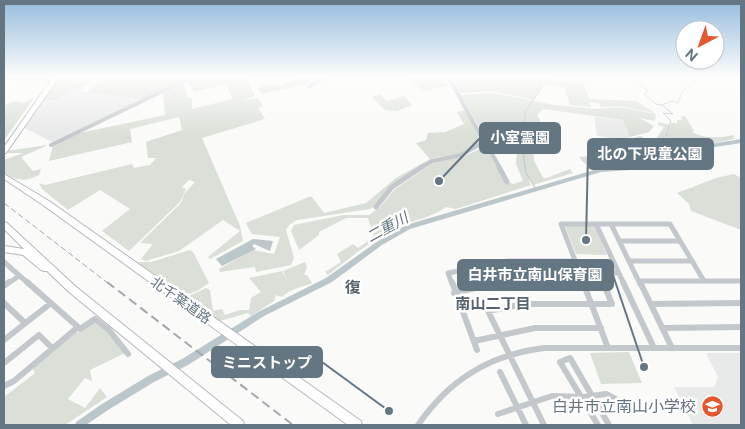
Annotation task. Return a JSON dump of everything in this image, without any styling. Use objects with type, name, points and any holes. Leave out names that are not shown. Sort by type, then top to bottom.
[{"type":"highway","points":[[4,144],[39,97]]},
{"type":"highway","points":[[4,151],[40,97]]},
{"type":"highway","name":"北千葉道路","points":[[4,176],[27,189],[357,425]]},
{"type":"highway","points":[[4,225],[72,289]]},
{"type":"highway","points":[[4,250],[25,252],[239,425]]},
{"type":"street","points":[[51,145],[150,97]]},
{"type":"street","points":[[459,97],[507,182]]},
{"type":"street","points":[[376,207],[392,187],[432,161],[461,155],[483,142]]},
{"type":"street","points":[[608,348],[561,224],[670,224],[704,281]]},
{"type":"street","points":[[596,224],[654,348]]},
{"type":"street","points":[[611,224],[672,348]]},
{"type":"street","points":[[620,241],[680,241]]},
{"type":"street","points":[[477,350],[448,273],[508,261],[575,261]]},
{"type":"street","points":[[630,261],[692,261]]},
{"type":"street","points":[[5,265],[80,329],[96,319],[109,330],[128,354]]},
{"type":"street","points":[[468,268],[478,288]]},
{"type":"street","points":[[579,272],[618,273]]},
{"type":"street","points":[[544,425],[488,311],[524,304],[612,304],[599,273]]},
{"type":"street","points":[[4,286],[19,276]]},
{"type":"street","points":[[454,293],[512,280],[583,281]]},
{"type":"street","points":[[639,281],[741,281]]},
{"type":"street","points":[[4,303],[25,323]]},
{"type":"street","points":[[4,340],[51,303]]},
{"type":"street","points":[[651,304],[741,303]]},
{"type":"street","points":[[4,386],[14,381],[78,327]]},
{"type":"street","points":[[662,328],[741,327]]},
{"type":"street","points":[[474,341],[499,334],[535,328],[601,328]]},
{"type":"street","points":[[4,363],[39,336],[52,348]]},
{"type":"street","points":[[418,425],[431,406],[460,378],[508,354],[544,348],[741,348]]},
{"type":"street","points":[[598,425],[560,362],[570,358],[609,425]]},
{"type":"street","points":[[500,372],[526,425]]},
{"type":"street","points":[[498,414],[552,396],[592,397],[606,394],[621,402],[645,402],[666,405]]},
{"type":"shaded area","points":[[45,97],[60,97],[56,100],[43,101]]},
{"type":"shaded area","points":[[60,97],[128,97],[144,99],[52,142],[25,128],[43,101],[56,100]]},
{"type":"shaded area","points":[[128,97],[148,97],[144,99]]},
{"type":"shaded area","points":[[163,97],[192,98],[192,109],[233,99],[232,97],[252,97],[241,101],[258,98],[263,106],[258,108],[265,119],[202,138],[240,226],[243,241],[210,259],[208,257],[240,231],[223,220],[179,251],[146,261],[141,259],[153,244],[140,243],[181,203],[184,194],[195,182],[189,180],[182,187],[186,189],[180,202],[129,251],[102,231],[130,209],[100,190],[68,210],[42,189],[39,183],[45,185],[132,164],[134,168],[150,165],[156,158],[148,158],[146,142],[182,130],[179,117],[130,129],[132,142],[49,161],[53,145],[75,134],[165,115]]},
{"type":"shaded area","points":[[372,97],[383,97],[387,101],[405,97],[412,105],[397,111],[385,110]]},
{"type":"shaded area","points":[[462,97],[513,97],[555,105],[596,109],[619,107],[656,114],[655,121],[639,118],[654,126],[649,132],[630,137],[623,120],[544,109],[537,114],[549,141],[546,151],[533,150],[534,161],[544,179],[570,169],[573,173],[533,185],[528,178],[531,185],[456,209],[446,207],[435,214],[402,225],[360,250],[328,275],[325,272],[341,262],[337,254],[353,244],[358,248],[374,237],[368,218],[346,218],[319,232],[319,235],[299,250],[291,231],[294,225],[343,215],[369,215],[379,208],[395,189],[436,161],[462,157],[487,146],[508,182],[513,184],[523,181],[516,164],[517,147],[513,135],[520,134],[513,124],[482,127],[485,133],[484,136]]},
{"type":"shaded area","points":[[520,97],[536,97],[534,100]]},
{"type":"shaded area","points":[[568,97],[636,101],[655,113],[619,106],[601,107],[599,103],[589,102],[591,107],[570,105]]},
{"type":"shaded area","points":[[34,98],[4,140],[4,104],[6,105],[14,101],[24,103]]},
{"type":"shaded area","points":[[466,110],[481,143],[463,153],[433,158],[387,190],[378,204],[370,209],[297,220],[289,225],[286,230],[294,258],[291,265],[256,272],[255,267],[220,272],[219,269],[253,250],[274,254],[280,237],[252,234],[246,223],[311,196],[324,213],[366,203],[396,178],[430,159],[416,143],[426,140],[428,133],[445,132],[464,124],[457,112]]},
{"type":"shaded area","points":[[685,116],[694,131],[692,132],[712,137],[733,135],[734,139],[685,149],[674,144],[669,136],[662,145],[671,151],[658,161],[645,163],[630,139],[640,136],[654,142],[664,127],[658,125],[658,122],[669,125],[666,134],[671,123],[677,123],[677,120],[682,120],[681,117]]},
{"type":"shaded area","points":[[594,117],[623,120],[630,137],[621,139],[614,145],[612,138],[597,136]]},
{"type":"shaded area","points":[[48,145],[21,157],[33,171],[41,169],[39,175],[21,180],[4,173],[4,160],[23,153],[5,153],[6,151]]},
{"type":"shaded area","points":[[619,145],[635,156],[639,163],[597,160],[598,164],[585,164],[579,157],[594,156],[593,153],[597,152],[600,157],[612,157],[606,150]]},
{"type":"shaded area","points":[[734,174],[741,178],[741,230],[691,211],[689,204],[677,193],[716,178]]},
{"type":"shaded area","points":[[565,226],[595,226],[607,255],[576,254]]},
{"type":"shaded area","points":[[253,239],[273,241],[270,251],[254,244],[252,246],[256,249],[222,266],[216,259]]},
{"type":"shaded area","points":[[190,250],[193,252],[209,283],[197,291],[185,295],[137,262],[151,262]]},
{"type":"shaded area","points":[[305,262],[307,267],[304,275],[307,275],[312,283],[293,290],[282,297],[276,295],[274,301],[251,316],[248,313],[220,321],[187,297],[206,288],[210,290],[213,311],[222,309],[225,315],[240,310],[249,310],[251,298],[261,292],[249,278],[282,271],[288,283],[283,271]]},
{"type":"shaded area","points":[[93,322],[105,329],[125,353],[90,370],[92,381],[85,378],[68,399],[85,408],[100,388],[107,397],[65,425],[4,425],[4,397],[35,373],[32,368],[77,331],[78,333]]},
{"type":"shaded area","points":[[629,352],[642,383],[601,384],[590,353]]},
{"type":"shaded area","name":"白井市立南山小学校","points":[[706,353],[741,353],[741,425],[693,425],[674,387],[714,387],[718,377]]},
{"type":"waterway","points":[[535,97],[525,112],[525,137],[522,145],[526,173],[536,189]]},
{"type":"waterway","points":[[648,97],[656,104],[662,105]]},
{"type":"waterway","points":[[662,105],[672,101],[678,103],[680,97]]},
{"type":"waterway","points":[[662,105],[673,114],[663,113],[671,121],[666,134],[674,144],[686,150]]},
{"type":"waterway","name":"二重川","points":[[79,425],[105,407],[151,379],[185,362],[261,314],[329,280],[380,243],[408,227],[601,170],[660,166],[688,149],[741,141]]},
{"type":"railway","points":[[4,203],[109,284]]},
{"type":"railway","points":[[107,282],[293,425]]},
{"type":"place","name":"小室霊園","points":[[439,181]]},
{"type":"place","name":"北の下児童公園","points":[[586,240]]},
{"type":"place","name":"白井市立南山保育園","points":[[644,367]]},
{"type":"place","name":"白井市立南山小学校","points":[[712,406]]},
{"type":"place","name":"ミニストップ","points":[[389,411]]},
{"type":"district","name":"復","points":[[353,287]]},
{"type":"district","name":"南山二丁目","points":[[493,303]]}]
